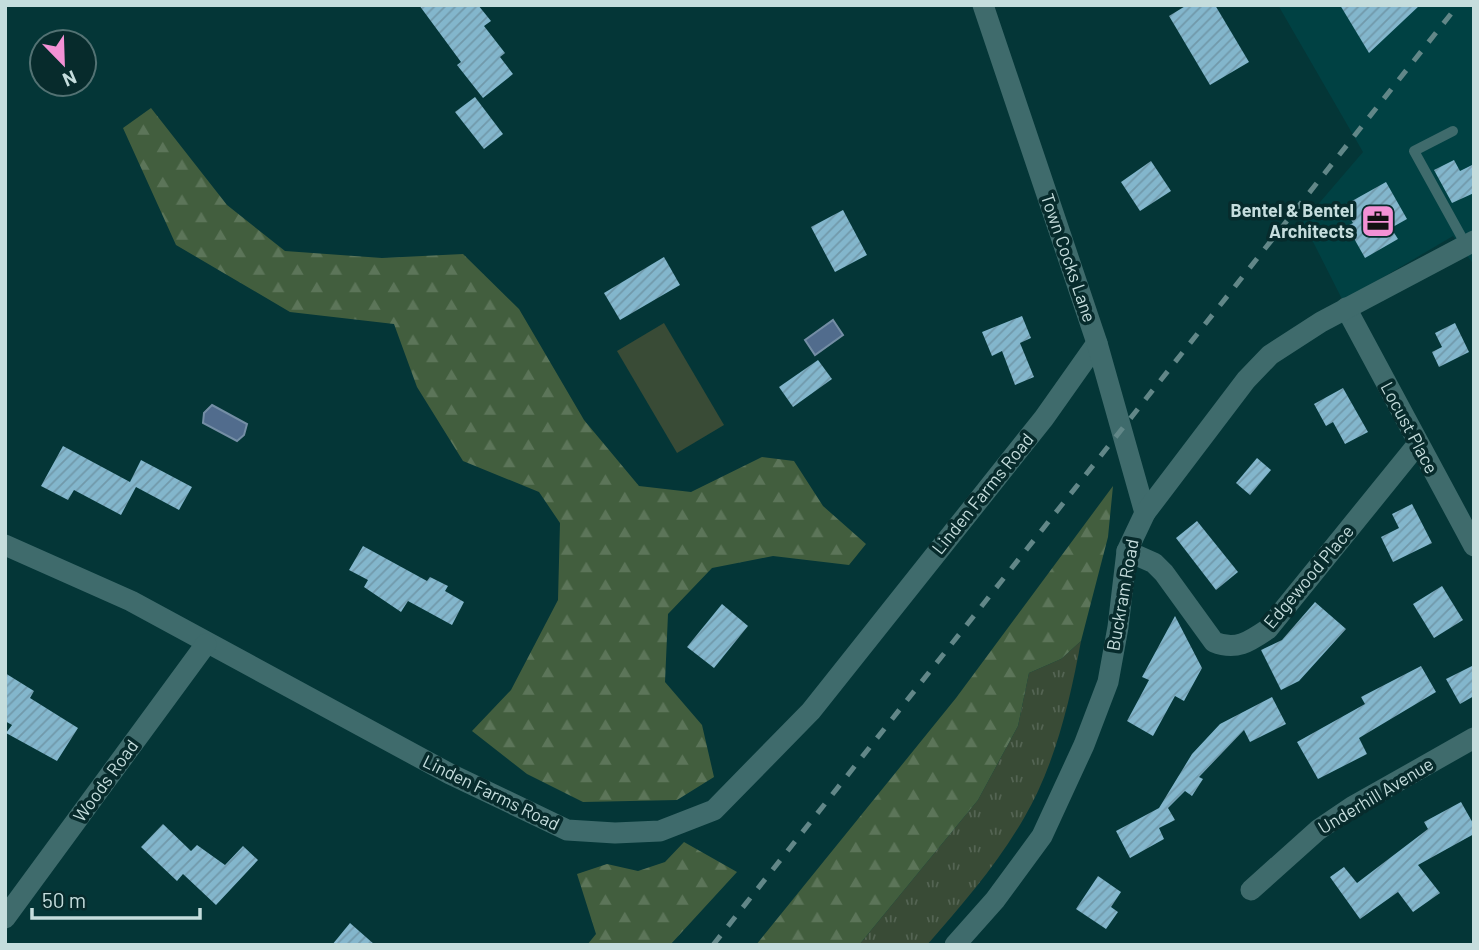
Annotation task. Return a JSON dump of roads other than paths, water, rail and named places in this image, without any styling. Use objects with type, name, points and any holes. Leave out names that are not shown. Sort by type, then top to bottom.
[{"type":"street","name":"Town Cocks Lane","points":[[983,5],[1097,344],[1145,513]]},
{"type":"street","name":"Buckram Road","points":[[955,945],[995,900],[1042,836],[1084,745],[1108,682],[1127,551],[1145,513],[1246,380],[1270,355],[1294,337],[1470,243]]},
{"type":"street","name":"Locust Place","points":[[1346,309],[1474,546]]},
{"type":"street","name":"Linden Farms Road","points":[[5,545],[131,601],[206,644],[258,667],[450,774],[567,830],[614,833],[660,831],[714,810],[811,711],[1044,418],[1097,344]]},
{"type":"street","name":"Edgewood Place","points":[[1127,551],[1154,564],[1164,573],[1214,642],[1226,647],[1243,645],[1268,629],[1418,445]]},
{"type":"street","name":"Woods Road","points":[[5,918],[206,644]]},
{"type":"street","name":"Underhill Avenue","points":[[1251,890],[1318,830],[1352,807],[1474,738]]},
{"type":"lane","points":[[1453,131],[1415,151],[1470,243]]},
{"type":"railway","points":[[713,945],[1458,5]]},
{"type":"place","name":"Bentel & Bentel Architects","points":[[1378,221]]}]
